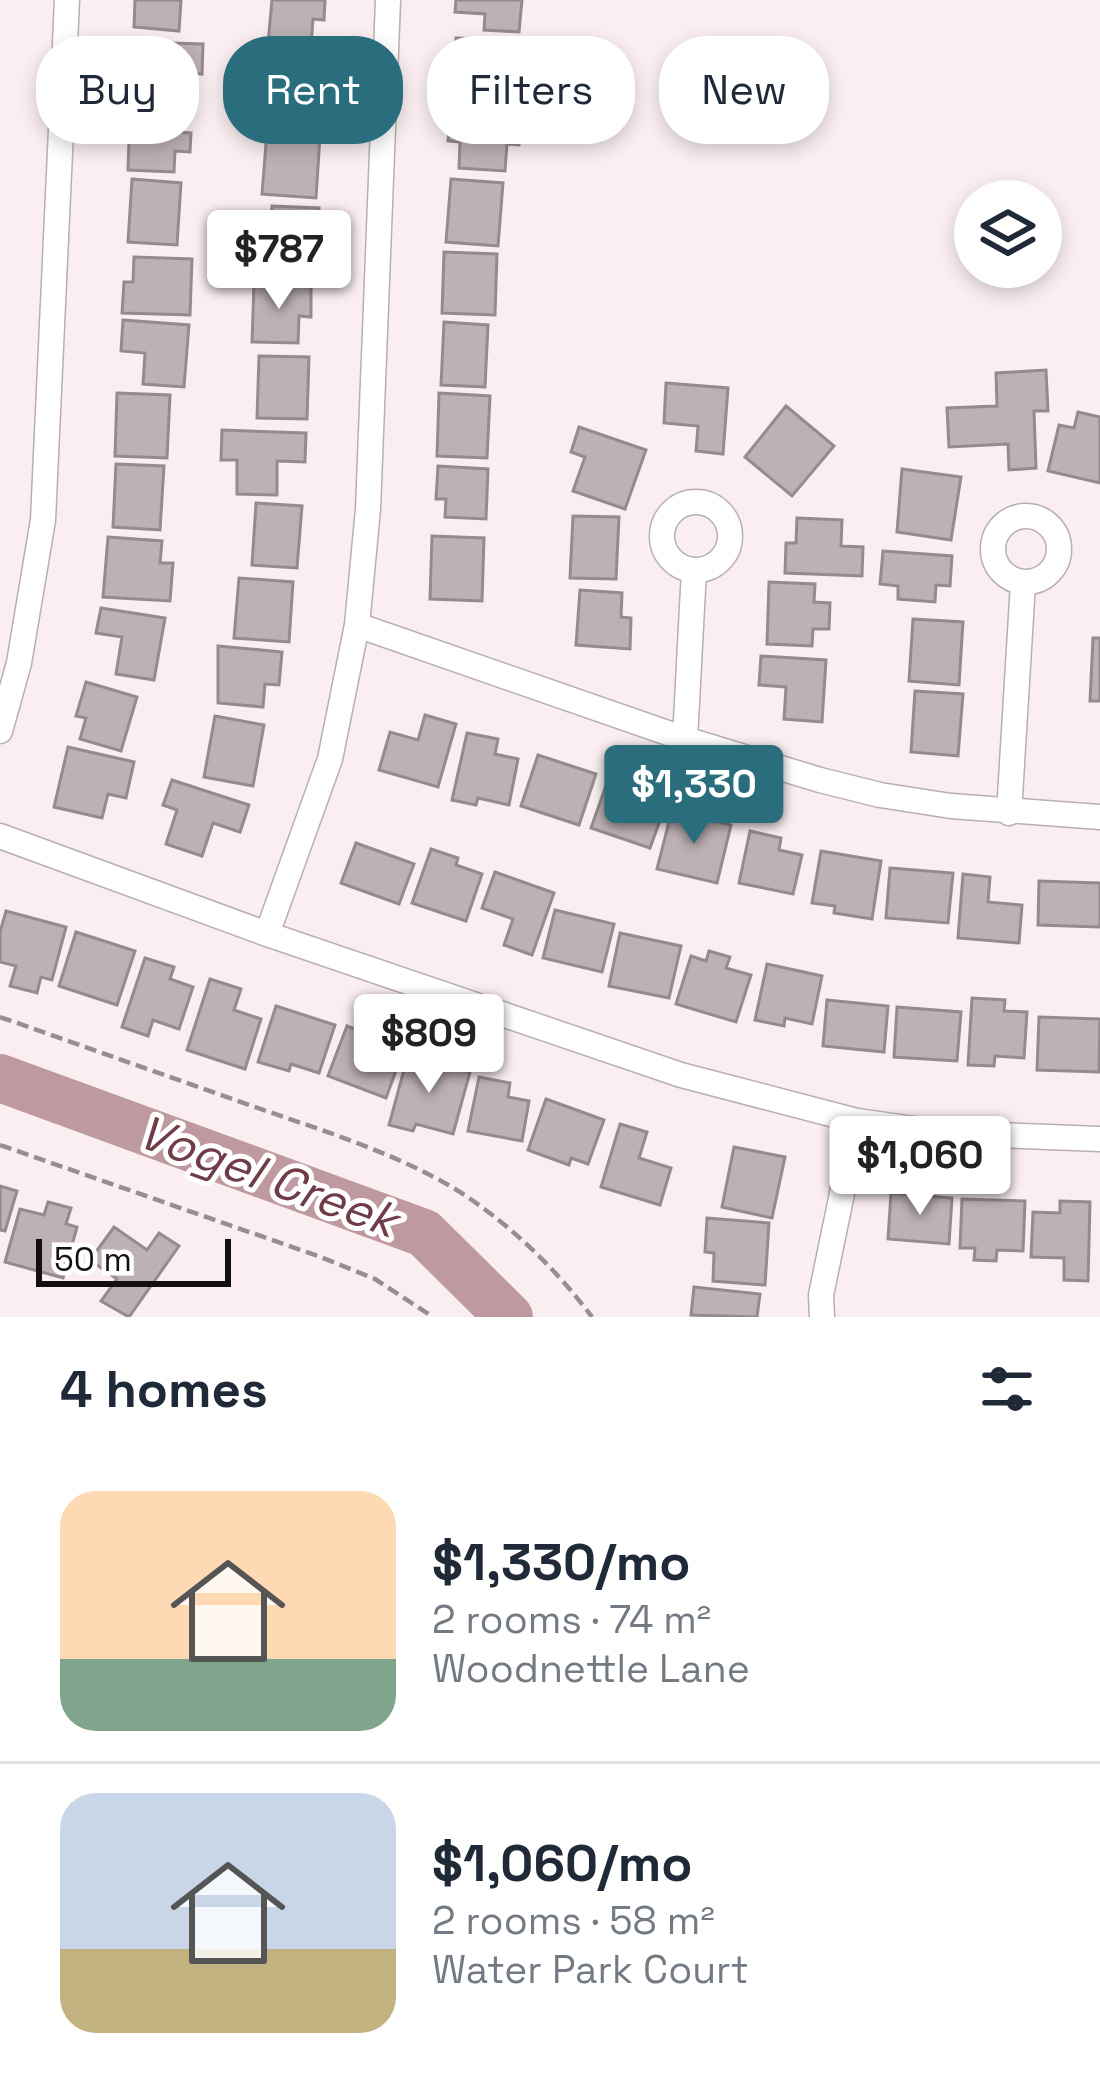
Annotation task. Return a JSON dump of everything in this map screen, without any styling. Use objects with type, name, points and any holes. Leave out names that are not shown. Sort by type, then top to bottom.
[{"type":"street","points":[[0,731],[19,663],[43,520],[67,0]]},
{"type":"street","points":[[267,934],[330,759],[357,625],[368,509],[388,0]]},
{"type":"street","points":[[685,739],[694,570]]},
{"type":"street","points":[[1009,813],[1024,583]]},
{"type":"street","points":[[357,625],[685,739],[880,795],[1009,813],[1100,818]]},
{"type":"street","points":[[0,836],[267,934],[680,1075],[857,1120],[943,1133],[1100,1139]]},
{"type":"street","points":[[822,1317],[821,1295],[857,1120]]},
{"type":"path","points":[[0,1017],[320,1130],[458,1191],[509,1228],[563,1279],[592,1317]]},
{"type":"path","points":[[0,1145],[375,1279],[433,1317]]},
{"type":"building","points":[[135,0],[181,0],[179,31],[134,27]]},
{"type":"building","points":[[272,0],[325,0],[324,20],[313,19],[312,36],[269,36]]},
{"type":"building","points":[[456,0],[522,0],[519,32],[484,30],[485,14],[455,12]]},
{"type":"building","points":[[199,44],[203,44],[199,74]]},
{"type":"building","points":[[129,144],[190,144],[190,152],[175,151],[174,172],[128,170]]},
{"type":"building","points":[[266,144],[319,144],[316,198],[262,194]]},
{"type":"building","points":[[460,144],[507,144],[505,171],[459,168]]},
{"type":"building","points":[[132,179],[181,183],[177,245],[128,242]]},
{"type":"building","points":[[451,179],[503,183],[498,246],[446,242]]},
{"type":"building","points":[[272,206],[319,208],[316,270],[270,268]]},
{"type":"building","points":[[444,252],[497,254],[495,315],[442,313]]},
{"type":"building","points":[[134,257],[192,259],[190,315],[122,313],[124,282],[133,282]]},
{"type":"building","points":[[254,284],[311,287],[311,317],[299,316],[298,343],[252,342]]},
{"type":"building","points":[[123,320],[189,325],[184,387],[143,384],[145,353],[121,351]]},
{"type":"building","points":[[444,322],[488,325],[485,387],[441,385]]},
{"type":"building","points":[[259,356],[309,357],[307,419],[257,418]]},
{"type":"building","points":[[1046,370],[1048,411],[1034,411],[1036,468],[1009,470],[1008,444],[949,447],[947,408],[997,406],[996,373]]},
{"type":"building","points":[[666,383],[728,388],[723,454],[696,451],[698,426],[664,423]]},
{"type":"building","points":[[117,393],[170,395],[167,458],[115,456]]},
{"type":"building","points":[[439,393],[490,396],[487,458],[437,456]]},
{"type":"building","points":[[786,406],[834,446],[792,496],[745,457]]},
{"type":"building","points":[[1078,412],[1100,417],[1100,483],[1048,471],[1059,425],[1074,428]]},
{"type":"building","points":[[579,427],[646,450],[625,509],[573,491],[585,457],[571,452]]},
{"type":"building","points":[[222,430],[306,433],[305,462],[277,461],[277,495],[237,494],[237,460],[221,460]]},
{"type":"building","points":[[116,464],[164,466],[160,530],[113,527]]},
{"type":"building","points":[[438,466],[488,469],[486,519],[445,517],[446,499],[436,499]]},
{"type":"building","points":[[902,469],[961,477],[951,540],[897,532]]},
{"type":"building","points":[[256,503],[302,506],[297,568],[252,565]]},
{"type":"building","points":[[573,516],[619,517],[616,579],[570,578]]},
{"type":"building","points":[[797,518],[842,520],[841,546],[863,547],[862,576],[785,573],[786,543],[796,543]]},
{"type":"building","points":[[432,536],[484,538],[482,601],[430,599]]},
{"type":"building","points":[[108,537],[162,541],[160,563],[173,563],[170,601],[103,597]]},
{"type":"building","points":[[883,551],[952,556],[950,586],[936,585],[935,602],[898,599],[898,586],[880,584]]},
{"type":"building","points":[[239,578],[293,582],[289,642],[234,638]]},
{"type":"building","points":[[769,582],[815,584],[814,602],[830,603],[829,629],[813,629],[812,646],[767,644]]},
{"type":"building","points":[[580,590],[622,593],[621,617],[631,618],[630,649],[576,645]]},
{"type":"building","points":[[101,608],[165,618],[154,680],[116,674],[122,637],[96,633]]},
{"type":"building","points":[[913,619],[963,622],[959,685],[909,681]]},
{"type":"building","points":[[1093,638],[1100,638],[1100,701],[1090,701]]},
{"type":"building","points":[[218,646],[282,652],[279,685],[265,684],[263,707],[218,703]]},
{"type":"building","points":[[761,656],[826,660],[822,722],[784,719],[786,687],[759,685]]},
{"type":"building","points":[[86,682],[137,697],[121,751],[80,739],[86,718],[76,716]]},
{"type":"building","points":[[915,691],[963,694],[958,756],[911,752]]},
{"type":"building","points":[[425,715],[456,724],[438,787],[379,770],[390,732],[418,740]]},
{"type":"building","points":[[215,716],[264,725],[253,786],[204,777]]},
{"type":"building","points":[[467,733],[498,739],[495,754],[518,759],[509,805],[478,798],[476,805],[452,800]]},
{"type":"building","points":[[68,747],[134,762],[126,798],[108,794],[102,818],[54,807]]},
{"type":"building","points":[[538,755],[596,774],[579,825],[521,806]]},
{"type":"building","points":[[172,780],[249,805],[240,832],[213,823],[202,856],[166,844],[177,810],[163,805]]},
{"type":"building","points":[[608,780],[667,801],[650,848],[591,828]]},
{"type":"building","points":[[672,810],[731,825],[717,883],[657,869]]},
{"type":"building","points":[[750,831],[781,838],[779,850],[802,855],[793,894],[739,883]]},
{"type":"building","points":[[356,843],[414,864],[399,904],[341,883]]},
{"type":"building","points":[[431,849],[458,858],[456,865],[482,874],[466,921],[412,903]]},
{"type":"building","points":[[821,851],[881,861],[872,919],[834,913],[835,906],[812,903]]},
{"type":"building","points":[[890,868],[953,873],[948,923],[886,918]]},
{"type":"building","points":[[495,872],[554,893],[532,955],[504,945],[513,919],[482,908]]},
{"type":"building","points":[[963,874],[990,877],[988,902],[1022,905],[1019,943],[958,938]]},
{"type":"building","points":[[1039,881],[1100,883],[1100,927],[1038,925]]},
{"type":"building","points":[[555,910],[614,924],[602,972],[543,958]]},
{"type":"building","points":[[6,911],[66,927],[52,980],[41,977],[37,993],[10,986],[16,966],[0,962]]},
{"type":"building","points":[[76,932],[135,951],[117,1005],[59,986]]},
{"type":"building","points":[[620,933],[681,946],[669,998],[609,986]]},
{"type":"building","points":[[709,951],[730,957],[726,968],[751,975],[736,1022],[676,1004],[691,956],[706,961]]},
{"type":"building","points":[[145,958],[174,967],[170,979],[193,987],[179,1029],[153,1020],[148,1036],[122,1027]]},
{"type":"building","points":[[767,964],[822,976],[812,1024],[785,1018],[784,1026],[755,1020]]},
{"type":"building","points":[[210,979],[241,989],[234,1010],[261,1019],[245,1069],[187,1050]]},
{"type":"building","points":[[972,998],[1005,1000],[1004,1011],[1027,1012],[1024,1058],[995,1056],[994,1066],[968,1065]]},
{"type":"building","points":[[827,1000],[888,1006],[884,1052],[823,1046]]},
{"type":"building","points":[[276,1006],[335,1025],[319,1073],[291,1064],[289,1071],[258,1062]]},
{"type":"building","points":[[897,1007],[961,1012],[957,1061],[894,1057]]},
{"type":"building","points":[[1039,1017],[1100,1019],[1099,1072],[1037,1070]]},
{"type":"building","points":[[347,1026],[404,1048],[386,1098],[328,1076]]},
{"type":"building","points":[[408,1055],[470,1072],[453,1134],[416,1124],[413,1131],[389,1125]]},
{"type":"building","points":[[479,1077],[510,1083],[508,1097],[529,1101],[522,1141],[468,1131]]},
{"type":"building","points":[[546,1099],[604,1120],[588,1164],[571,1158],[569,1165],[528,1150]]},
{"type":"building","points":[[620,1124],[647,1132],[639,1158],[671,1168],[660,1205],[601,1187]]},
{"type":"building","points":[[734,1147],[785,1157],[772,1218],[722,1207]]},
{"type":"building","points":[[0,1186],[17,1191],[5,1231],[0,1230]]},
{"type":"building","points":[[891,1193],[952,1198],[949,1244],[888,1239]]},
{"type":"building","points":[[962,1199],[1025,1201],[1023,1251],[997,1250],[996,1261],[974,1260],[975,1248],[960,1248]]},
{"type":"building","points":[[1060,1201],[1090,1202],[1088,1281],[1064,1280],[1064,1258],[1031,1257],[1033,1212],[1060,1213]]},
{"type":"building","points":[[48,1202],[71,1208],[66,1224],[77,1227],[63,1278],[5,1262],[20,1209],[44,1215]]},
{"type":"building","points":[[707,1218],[769,1223],[765,1285],[713,1281],[714,1253],[705,1252]]},
{"type":"building","points":[[114,1227],[147,1250],[159,1233],[179,1246],[129,1317],[101,1301],[117,1279],[90,1260]]},
{"type":"building","points":[[694,1287],[760,1294],[757,1317],[691,1315]]},
{"type":"waterway","name":"Vogel Creek","points":[[0,1078],[424,1233],[509,1317]]}]
